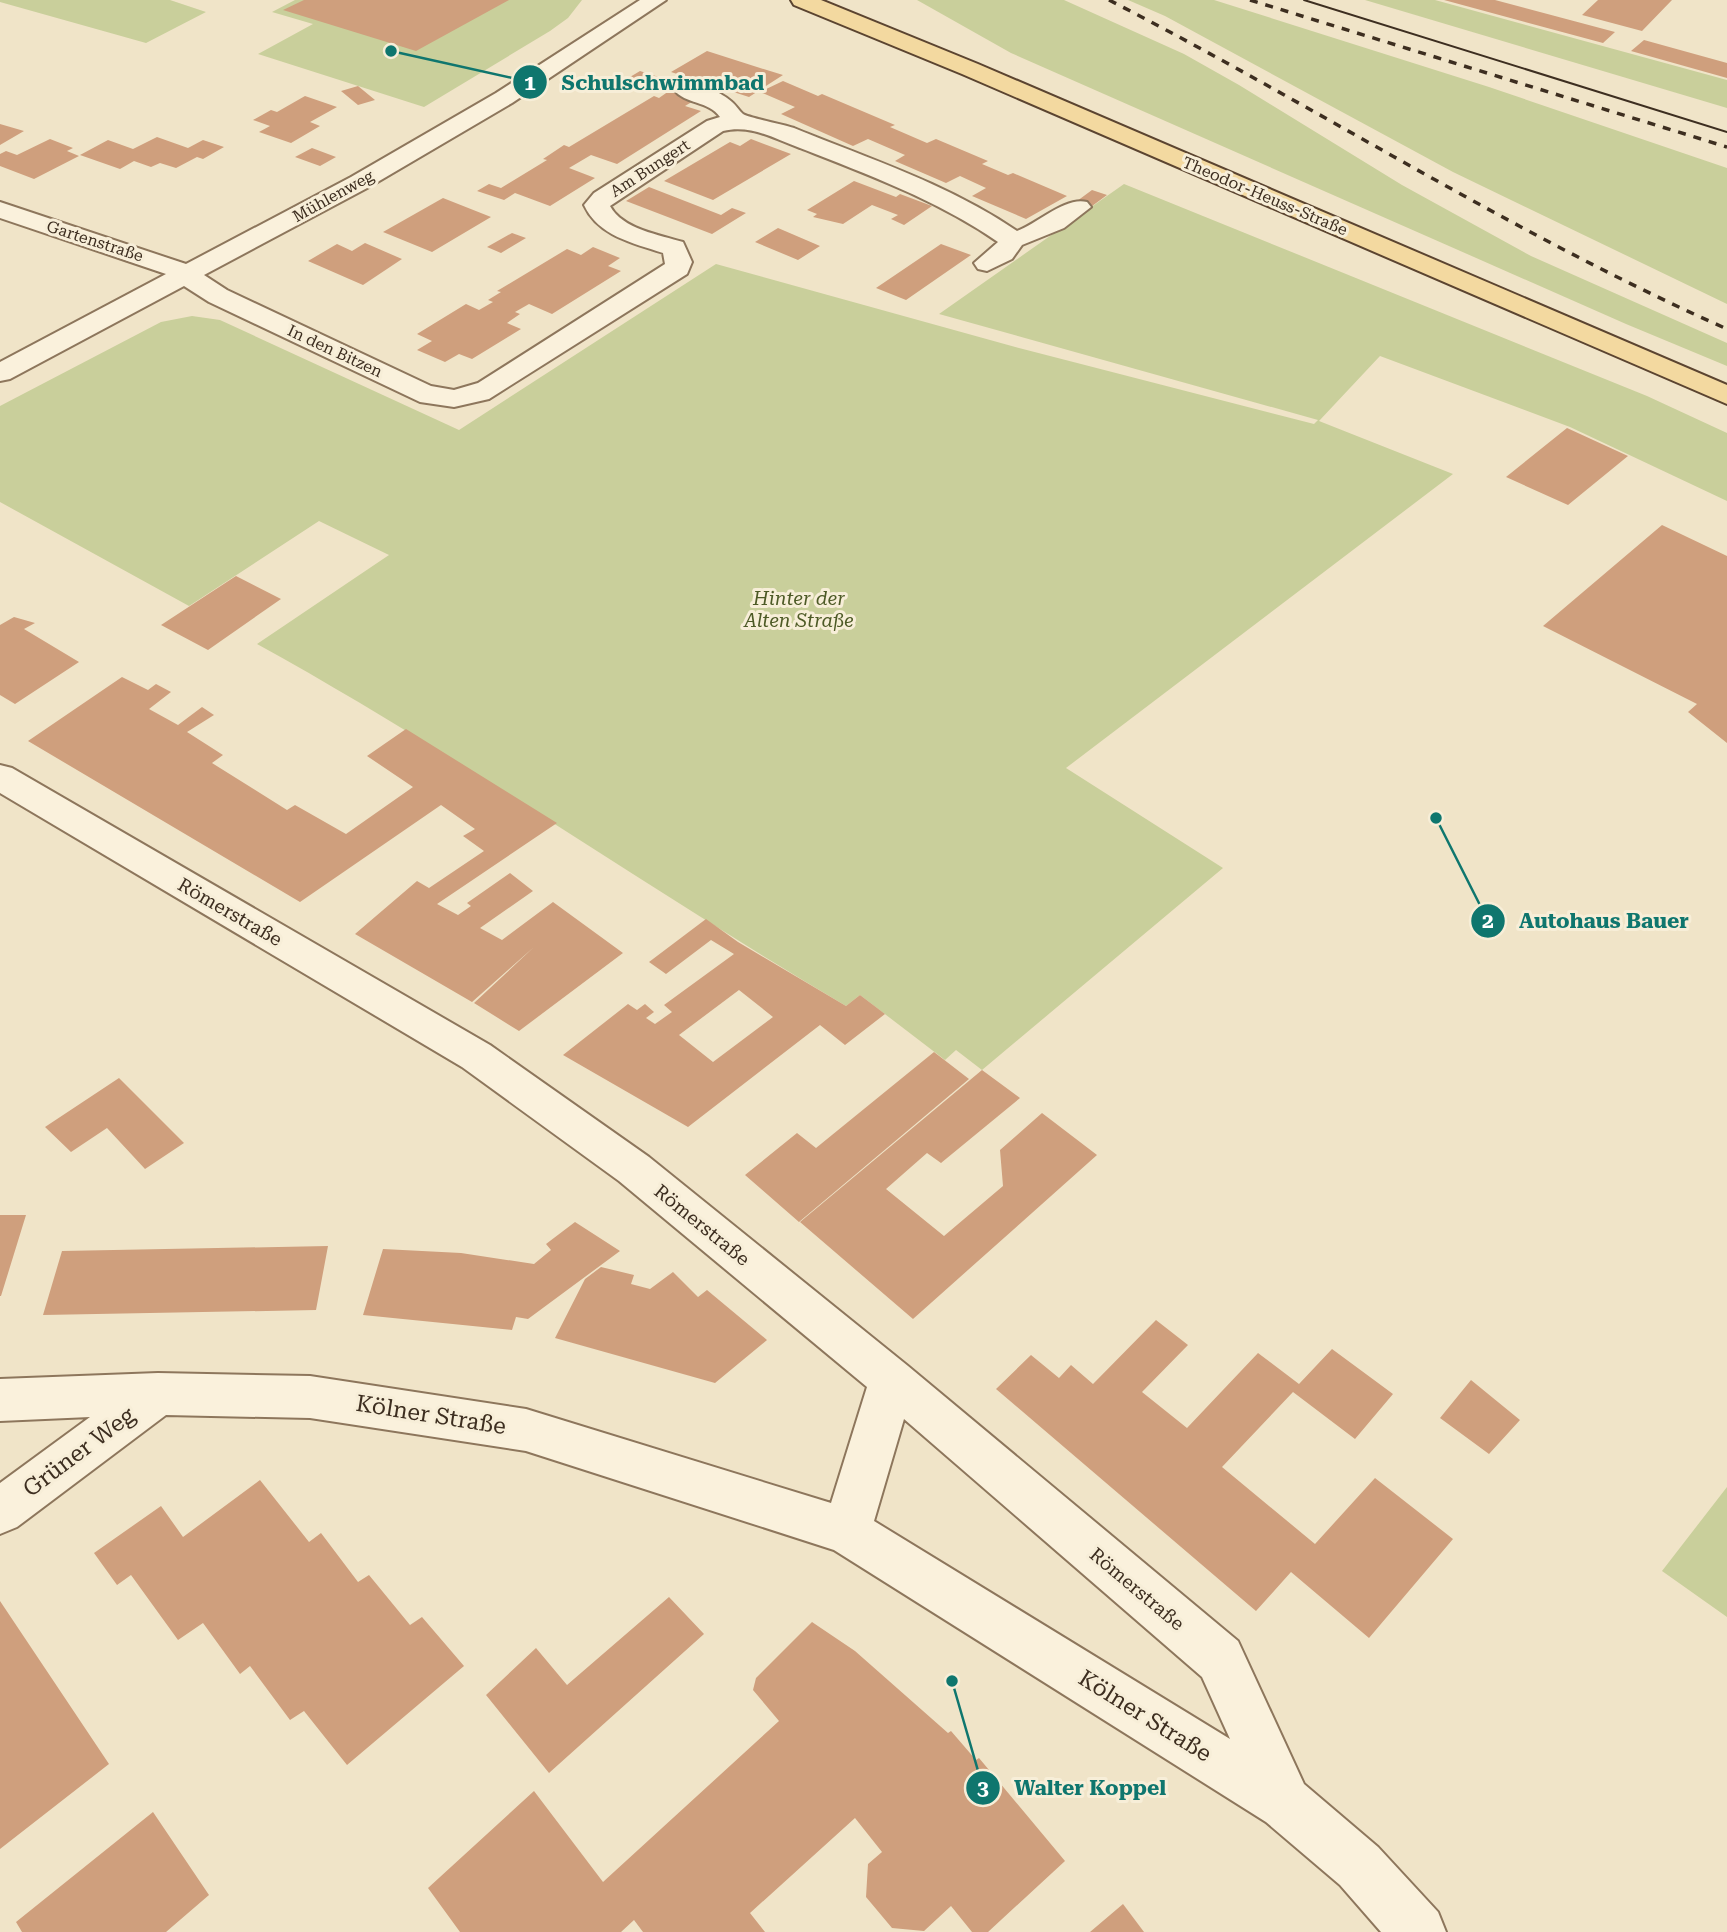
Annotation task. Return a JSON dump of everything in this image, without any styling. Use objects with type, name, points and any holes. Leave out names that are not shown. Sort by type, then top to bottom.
[{"type":"main road","name":"Theodor-Heuss-Straße","points":[[802,0],[1021,91],[1727,395]]},
{"type":"street","name":"Mühlenweg","points":[[0,373],[360,182],[492,105],[655,0]]},
{"type":"street","points":[[686,90],[720,103],[731,112],[734,121],[758,124],[846,156],[982,216],[1013,240]]},
{"type":"street","name":"Am Bungert","points":[[488,389],[678,268],[679,262],[674,248],[613,226],[601,217],[597,205],[603,198],[715,126],[734,121]]},
{"type":"street","points":[[987,263],[1003,253],[1013,240],[1052,226],[1078,207]]},
{"type":"street","name":"Gartenstraße","points":[[0,210],[172,266],[188,275]]},
{"type":"street","name":"In den Bitzen","points":[[188,275],[218,296],[435,398],[458,399],[488,389]]},
{"type":"street","name":"Römerstraße","points":[[0,777],[475,1056],[634,1169],[892,1380],[1220,1659],[1285,1803]]},
{"type":"street","points":[[847,1531],[892,1380]]},
{"type":"street","name":"Kölner Straße","points":[[0,1400],[158,1394],[310,1397],[526,1430],[847,1531],[1285,1803],[1359,1866],[1418,1932]]},
{"type":"street","name":"Grüner Weg","points":[[0,1511],[158,1394]]},
{"type":"green space","points":[[0,0],[170,0],[206,12],[146,43]]},
{"type":"green space","points":[[295,0],[582,0],[568,18],[550,31],[424,107],[258,54],[313,24],[272,12]]},
{"type":"green space","points":[[917,0],[1064,0],[1184,54],[1402,185],[1531,256],[1727,343],[1727,366],[1011,53]]},
{"type":"green space","points":[[1128,0],[1214,0],[1489,87],[1727,168],[1727,304],[1453,172],[1165,16]]},
{"type":"green space","points":[[1365,0],[1435,0],[1727,80],[1727,108]]},
{"type":"green space","name":"Hinter der Alten Straße","points":[[1124,184],[1647,396],[1727,433],[1727,501],[1570,427],[1380,356],[1319,421],[1453,474],[1066,768],[1223,868],[982,1070],[956,1050],[945,1060],[860,995],[846,1006],[698,916],[480,776],[257,644],[389,555],[319,521],[189,606],[0,502],[0,406],[161,322],[192,316],[220,320],[459,430],[716,264],[1019,348],[1314,424],[1318,420],[939,314]]},
{"type":"green space","points":[[1727,1487],[1727,1617],[1662,1571]]},
{"type":"building","points":[[304,0],[509,0],[416,51],[283,10]]},
{"type":"building","points":[[1444,0],[1495,0],[1615,32],[1603,43]]},
{"type":"building","points":[[1598,0],[1672,0],[1642,31],[1582,15]]},
{"type":"building","points":[[1644,40],[1727,63],[1727,78],[1631,51]]},
{"type":"building","points":[[707,51],[783,75],[749,97],[671,72]]},
{"type":"building","points":[[640,71],[665,79],[655,85],[630,77]]},
{"type":"building","points":[[783,81],[818,96],[822,94],[895,125],[890,127],[927,143],[936,139],[988,161],[982,164],[1008,175],[1013,173],[1067,196],[1026,219],[972,196],[986,188],[960,176],[946,183],[895,161],[905,155],[868,139],[853,146],[781,114],[795,107],[760,92]]},
{"type":"building","points":[[358,86],[375,100],[358,105],[341,91]]},
{"type":"building","points":[[669,91],[695,100],[685,106],[701,111],[617,164],[591,155],[569,168],[595,178],[550,206],[515,193],[504,200],[477,191],[489,184],[501,188],[547,160],[543,159],[564,145],[569,147],[654,96],[659,98]]},
{"type":"building","points":[[305,96],[337,107],[310,122],[320,126],[291,143],[259,132],[270,126],[253,120],[271,110],[277,112]]},
{"type":"building","points":[[0,124],[24,131],[0,145]]},
{"type":"building","points":[[157,137],[188,148],[203,140],[224,147],[203,159],[197,157],[176,168],[160,163],[151,167],[134,161],[120,169],[80,155],[108,140],[133,149]]},
{"type":"building","points":[[50,139],[73,148],[67,151],[79,156],[34,179],[0,166],[0,154],[6,151],[17,155]]},
{"type":"building","points":[[751,139],[791,154],[713,200],[664,181],[730,142],[740,146]]},
{"type":"building","points":[[312,148],[336,157],[320,166],[295,157]]},
{"type":"building","points":[[854,181],[896,197],[900,194],[932,206],[904,225],[891,219],[898,215],[872,205],[843,224],[813,217],[817,214],[807,210]]},
{"type":"building","points":[[649,187],[721,215],[732,208],[746,213],[712,234],[626,201]]},
{"type":"building","points":[[1092,190],[1107,195],[1088,209],[1073,204]]},
{"type":"building","points":[[443,198],[491,217],[432,252],[383,232]]},
{"type":"building","points":[[778,228],[820,246],[798,260],[755,242]]},
{"type":"building","points":[[512,233],[526,238],[501,253],[487,247]]},
{"type":"building","points":[[365,243],[402,259],[363,285],[308,261],[337,244],[352,251]]},
{"type":"building","points":[[941,244],[971,255],[906,300],[876,288]]},
{"type":"building","points":[[593,247],[620,258],[608,266],[621,271],[552,314],[529,304],[515,312],[520,314],[507,323],[521,329],[472,359],[459,354],[445,362],[417,350],[432,341],[417,334],[466,304],[479,310],[493,302],[488,300],[501,292],[497,291],[567,249],[581,255]]},
{"type":"building","points":[[1567,428],[1628,456],[1568,505],[1506,477]]},
{"type":"building","points":[[1662,525],[1727,556],[1727,743],[1688,712],[1697,704],[1543,626]]},
{"type":"building","points":[[236,576],[281,599],[208,650],[161,625]]},
{"type":"building","points":[[14,617],[35,623],[24,629],[79,662],[15,704],[0,695],[0,625]]},
{"type":"building","points":[[122,677],[148,690],[156,684],[171,692],[149,709],[178,725],[202,707],[214,715],[187,732],[223,755],[212,763],[287,810],[295,805],[346,834],[413,787],[367,756],[406,729],[557,823],[437,904],[458,915],[471,906],[467,903],[510,873],[533,891],[480,928],[502,940],[553,902],[623,953],[519,1031],[474,1003],[534,947],[472,1002],[355,934],[417,881],[429,888],[484,851],[463,836],[475,829],[441,805],[300,902],[28,741]]},
{"type":"building","points":[[706,919],[738,942],[846,1006],[860,995],[885,1014],[845,1045],[820,1025],[688,1127],[563,1055],[628,1004],[637,1010],[645,1004],[654,1012],[646,1018],[655,1024],[672,1012],[664,1005],[734,954],[711,940],[666,974],[649,962]],"holes":[[[739,990],[773,1017],[713,1062],[679,1035]]]},
{"type":"building","points":[[934,1052],[969,1079],[799,1222],[745,1175],[797,1133],[816,1148]]},
{"type":"building","points":[[982,1070],[1020,1098],[941,1163],[927,1153],[886,1189],[944,1236],[1003,1186],[1000,1150],[1042,1113],[1097,1155],[913,1319],[800,1222]]},
{"type":"building","points":[[119,1078],[184,1143],[145,1169],[107,1128],[71,1152],[45,1127]]},
{"type":"building","points":[[0,1215],[26,1215],[1,1296],[0,1296]]},
{"type":"building","points":[[575,1222],[620,1251],[528,1319],[516,1317],[512,1330],[363,1315],[383,1249],[461,1253],[534,1264],[551,1250],[546,1244]]},
{"type":"building","points":[[328,1246],[316,1310],[43,1315],[62,1251]]},
{"type":"building","points":[[601,1267],[634,1275],[631,1284],[650,1289],[673,1272],[698,1297],[707,1290],[767,1340],[715,1383],[555,1338],[585,1279]]},
{"type":"building","points":[[1156,1320],[1188,1345],[1142,1392],[1187,1428],[1258,1353],[1299,1384],[1332,1349],[1393,1394],[1355,1439],[1293,1392],[1222,1467],[1315,1544],[1375,1478],[1453,1539],[1369,1638],[1291,1572],[1256,1611],[996,1389],[1031,1355],[1059,1378],[1071,1365],[1093,1384]]},
{"type":"building","points":[[1471,1380],[1520,1420],[1489,1454],[1440,1418]]},
{"type":"building","points":[[260,1480],[309,1542],[321,1533],[358,1582],[369,1575],[410,1625],[422,1617],[464,1666],[347,1765],[304,1711],[290,1720],[250,1666],[240,1674],[203,1623],[178,1640],[131,1575],[117,1585],[94,1553],[161,1506],[183,1537]]},
{"type":"building","points":[[669,1597],[704,1634],[549,1773],[486,1695],[536,1648],[567,1685]]},
{"type":"building","points":[[0,1601],[109,1764],[0,1849]]},
{"type":"building","points":[[812,1622],[855,1651],[948,1733],[951,1731],[976,1760],[979,1758],[1065,1861],[988,1932],[972,1932],[951,1906],[924,1931],[892,1928],[866,1897],[868,1864],[882,1852],[855,1818],[750,1913],[765,1932],[643,1932],[634,1920],[621,1932],[460,1932],[428,1888],[534,1791],[603,1882],[779,1721],[753,1690],[756,1678]]},
{"type":"building","points":[[153,1812],[209,1895],[166,1932],[22,1932],[16,1922]]},
{"type":"building","points":[[1123,1904],[1144,1932],[1090,1932]]},
{"type":"tram line","points":[[1304,0],[1727,132]]},
{"type":"railway","points":[[1109,0],[1569,253],[1727,329]]},
{"type":"railway","points":[[1250,0],[1727,147]]},
{"type":"place","name":"Schulschwimmbad","points":[[391,51]]},
{"type":"place","name":"Autohaus Bauer","points":[[1436,818]]},
{"type":"place","name":"Walter Koppel","points":[[952,1681]]}]
